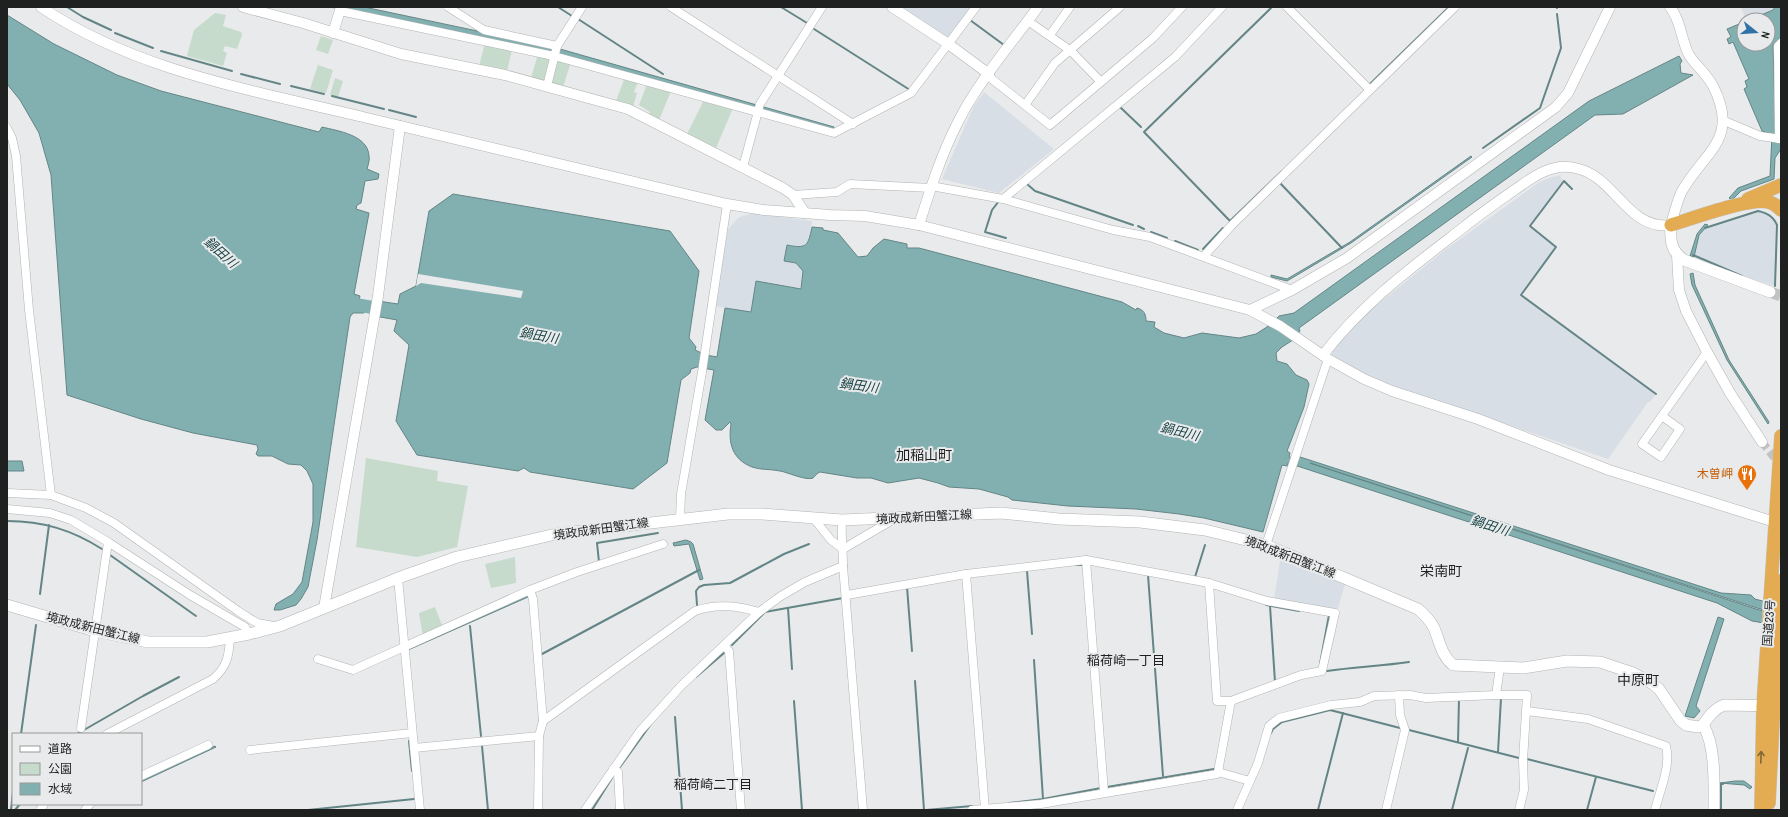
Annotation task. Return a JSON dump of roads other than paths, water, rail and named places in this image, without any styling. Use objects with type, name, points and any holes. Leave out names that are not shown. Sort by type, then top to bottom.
[{"type":"highway","points":[[1730,207],[1781,185]]},
{"type":"highway","points":[[1671,225],[1730,207],[1757,201],[1767,201],[1776,205],[1781,210]]},
{"type":"highway","name":"国道23号","points":[[1769,810],[1773,706],[1773,630],[1781,436]]},
{"type":"highway","name":"国道23号","points":[[1775,597],[1781,567]]},
{"type":"highway","name":"国道23号","points":[[1761,810],[1773,706]]},
{"type":"main road","points":[[1671,225],[1672,248],[1677,255],[1688,262],[1770,292]]},
{"type":"main road","name":"境政成新田蟹江線","points":[[7,606],[95,631],[148,642],[207,642],[277,627],[398,578],[457,557],[556,534],[680,518],[728,514],[842,520],[1001,513],[1059,519],[1140,522],[1205,530],[1266,545],[1418,609],[1428,618],[1435,630],[1443,653],[1447,660],[1453,665],[1523,668],[1567,661],[1600,662],[1633,672],[1646,679],[1659,689],[1683,723],[1698,728],[1703,725]]},
{"type":"main road","points":[[1714,810],[1712,759],[1707,731],[1703,725],[1717,707],[1724,705],[1773,706]]},
{"type":"street","points":[[41,7],[61,21],[102,43],[172,69],[251,90],[727,204],[764,210],[865,216],[919,225],[1250,310],[1266,318],[1326,357],[1364,379],[1478,419],[1609,470],[1778,523]]},
{"type":"street","points":[[243,7],[303,23],[401,54],[505,75],[628,109],[784,188],[793,195],[805,213]]},
{"type":"street","points":[[448,7],[484,30],[557,46]]},
{"type":"street","points":[[546,86],[557,46],[582,7]]},
{"type":"street","points":[[671,7],[853,124]]},
{"type":"street","points":[[743,167],[759,109],[822,7]]},
{"type":"street","points":[[892,7],[947,43],[1050,125],[1152,38],[1182,7]]},
{"type":"street","points":[[333,33],[341,9],[554,55],[759,109],[834,134],[911,93],[947,43],[976,7]]},
{"type":"street","points":[[919,225],[931,187],[958,122],[968,103],[1038,7]]},
{"type":"street","points":[[1050,35],[1070,7]]},
{"type":"street","points":[[1025,104],[1055,63],[1071,51],[1120,7]]},
{"type":"street","points":[[1003,199],[1175,57],[1222,7]]},
{"type":"street","points":[[1287,7],[1370,90]]},
{"type":"street","points":[[1204,256],[1231,226],[1455,7]]},
{"type":"street","points":[[1250,310],[1292,290],[1348,258],[1556,107],[1568,93],[1610,7]]},
{"type":"street","points":[[1266,545],[1326,357],[1340,333],[1359,313],[1402,275],[1483,212],[1543,172],[1556,168],[1566,167],[1586,171],[1602,183],[1637,216],[1653,225],[1671,225],[1682,191],[1712,152],[1718,141],[1722,131],[1722,110],[1714,86],[1689,54],[1676,18],[1670,7]]},
{"type":"street","points":[[1028,20],[1071,51],[1101,82]]},
{"type":"street","points":[[1722,120],[1760,136],[1777,139],[1778,46],[1781,43]]},
{"type":"street","points":[[324,608],[378,296],[400,126]]},
{"type":"street","points":[[7,128],[12,138],[16,156],[29,310],[51,495]]},
{"type":"street","points":[[793,195],[837,192],[850,184],[931,187],[1003,199],[1112,230],[1150,237],[1292,290]]},
{"type":"street","points":[[680,518],[681,494],[706,352],[727,204]]},
{"type":"street","points":[[1677,255],[1679,290],[1686,310],[1730,393],[1762,442]]},
{"type":"street","points":[[1662,416],[1680,429],[1661,457],[1642,444],[1707,352]]},
{"type":"street","points":[[7,492],[51,495],[86,508],[114,523],[245,615],[257,622],[277,627]]},
{"type":"street","points":[[7,509],[50,513],[71,520],[244,628],[249,634]]},
{"type":"street","points":[[843,549],[894,518]]},
{"type":"street","points":[[814,519],[830,540],[843,549]]},
{"type":"street","points":[[842,520],[841,541],[847,595],[863,810]]},
{"type":"street","points":[[81,728],[108,542]]},
{"type":"street","points":[[318,659],[353,670],[530,590],[577,572],[663,544]]},
{"type":"street","points":[[847,595],[966,574],[1086,560],[1209,583],[1267,601],[1335,613],[1322,671],[1301,675],[1231,701],[1217,701],[1209,583]]},
{"type":"street","points":[[1086,560],[1104,792]]},
{"type":"street","points":[[585,810],[640,731],[671,697],[759,612],[805,582],[843,566]]},
{"type":"street","points":[[966,574],[985,809]]},
{"type":"street","points":[[398,578],[420,810]]},
{"type":"street","points":[[530,590],[533,599],[543,721],[539,736],[538,810]]},
{"type":"street","points":[[543,721],[695,610],[707,606],[728,606],[740,607],[759,612]]},
{"type":"street","points":[[109,733],[213,679],[222,672],[227,663],[230,638]]},
{"type":"street","points":[[724,646],[729,651],[741,810]]},
{"type":"street","points":[[1496,695],[1500,667]]},
{"type":"street","points":[[1386,810],[1405,730],[1400,715],[1398,695]]},
{"type":"street","points":[[1237,810],[1258,763],[1269,726],[1279,718],[1331,705],[1360,702],[1368,697],[1410,695],[1426,698],[1527,695],[1523,761],[1524,790],[1519,810]]},
{"type":"street","points":[[1218,772],[1231,701]]},
{"type":"street","points":[[1527,711],[1588,719],[1666,746],[1667,763],[1655,810]]},
{"type":"street","points":[[250,750],[412,733]]},
{"type":"street","points":[[414,748],[539,736]]},
{"type":"street","points":[[142,776],[208,745]]},
{"type":"street","points":[[613,769],[618,772],[620,810]]},
{"type":"street","points":[[972,810],[1041,804],[1104,792],[1217,774],[1218,772],[1250,781]]},
{"type":"water","points":[[326,7],[364,7],[553,47],[834,127],[833,130],[553,52]]},
{"type":"water","points":[[1775,7],[1781,7],[1781,39],[1776,43],[1776,12],[1768,12],[1773,10]]},
{"type":"water","points":[[7,15],[54,44],[117,75],[161,91],[319,132],[322,127],[344,132],[358,139],[367,149],[369,159],[367,169],[379,174],[378,179],[365,181],[361,203],[357,205],[356,209],[369,213],[354,294],[360,296],[359,300],[365,301],[364,313],[353,313],[350,317],[317,540],[308,587],[296,605],[280,610],[274,610],[276,604],[293,594],[302,582],[313,522],[313,484],[307,471],[301,465],[288,464],[272,456],[258,456],[256,454],[258,449],[257,445],[193,433],[141,419],[67,395],[51,175],[39,133],[20,100],[7,84]]},
{"type":"water","points":[[1736,25],[1736,49],[1733,42],[1729,44],[1727,39],[1731,37],[1727,29]]},
{"type":"water","points":[[1737,52],[1773,52],[1776,142],[1781,143],[1781,149],[1775,158],[1774,179],[1741,191],[1732,200],[1729,198],[1738,188],[1770,176],[1772,135],[1762,131],[1744,89],[1747,87],[1745,81],[1749,79]]},
{"type":"water","points":[[1679,56],[1682,61],[1680,64],[1681,73],[1693,75],[1623,114],[1595,115],[1299,328],[1300,331],[1293,340],[1276,353],[1277,361],[1287,364],[1296,375],[1307,380],[1309,384],[1304,407],[1287,451],[1290,453],[1289,457],[1299,460],[1297,456],[1721,593],[1751,595],[1755,599],[1781,606],[1781,615],[1310,463],[1781,616],[1781,626],[1752,621],[1717,603],[1288,463],[1287,466],[1282,465],[1263,532],[1204,518],[1179,514],[1136,509],[1068,506],[1012,500],[1008,497],[979,489],[949,487],[919,478],[888,483],[871,478],[857,478],[820,472],[810,479],[780,471],[755,468],[740,460],[733,450],[730,438],[730,422],[722,430],[716,430],[705,420],[714,370],[697,367],[691,369],[690,373],[681,380],[667,463],[633,489],[530,472],[524,468],[518,471],[417,455],[396,421],[409,345],[394,331],[397,320],[375,316],[378,301],[398,304],[400,294],[416,286],[429,211],[453,194],[670,231],[699,271],[689,338],[696,347],[695,350],[706,355],[717,357],[725,308],[751,312],[756,281],[801,289],[803,271],[796,263],[784,261],[787,245],[799,247],[806,245],[812,227],[823,228],[823,230],[838,233],[858,257],[867,256],[873,248],[884,239],[907,244],[907,248],[919,248],[1122,302],[1136,310],[1137,308],[1143,311],[1146,321],[1155,322],[1154,327],[1164,333],[1184,338],[1202,333],[1239,338],[1256,334],[1270,325],[1279,316],[1294,313],[1589,101]]},
{"type":"water","points":[[1471,156],[1472,157],[1351,243],[1287,281],[1271,277],[1271,275],[1287,279],[1350,242]]},
{"type":"water","points":[[1705,224],[1708,225],[1699,235],[1694,257],[1690,256],[1697,234]]},
{"type":"water","points":[[1693,273],[1695,285],[1729,360],[1769,422],[1768,424],[1727,360],[1692,285],[1690,274]]},
{"type":"water","points":[[7,461],[22,461],[24,471],[7,471]]},
{"type":"water","points":[[686,540],[693,544],[703,579],[700,580],[689,544],[674,546],[673,543]]},
{"type":"water","points":[[527,594],[528,597],[408,650],[408,648]]},
{"type":"water","points":[[1718,617],[1724,619],[1696,706],[1700,711],[1694,718],[1685,716]]},
{"type":"water","points":[[215,746],[216,747],[142,782],[142,780]]},
{"type":"water","points":[[1744,781],[1752,787],[1750,789],[1744,785],[1720,783]]},
{"type":"waterway","points":[[67,7],[83,17],[111,30]]},
{"type":"waterway","points":[[558,7],[572,16]]},
{"type":"waterway","points":[[781,7],[807,23]]},
{"type":"waterway","points":[[1272,7],[1144,132],[1230,221],[1282,171]]},
{"type":"waterway","points":[[1369,85],[1449,7]]},
{"type":"waterway","points":[[1483,148],[1540,108],[1561,48],[1557,14]]},
{"type":"waterway","points":[[578,19],[663,74]]},
{"type":"waterway","points":[[970,20],[1004,45]]},
{"type":"waterway","points":[[814,29],[910,90]]},
{"type":"waterway","points":[[115,33],[153,48]]},
{"type":"waterway","points":[[161,51],[232,71]]},
{"type":"waterway","points":[[241,74],[280,84]]},
{"type":"waterway","points":[[291,86],[324,94]]},
{"type":"waterway","points":[[332,96],[384,109]]},
{"type":"waterway","points":[[1120,107],[1141,127]]},
{"type":"waterway","points":[[389,110],[416,117]]},
{"type":"waterway","points":[[1572,189],[1564,181],[1530,226],[1556,247],[1521,295],[1656,394]]},
{"type":"waterway","points":[[1280,183],[1342,248]]},
{"type":"waterway","points":[[1027,184],[1035,191],[1133,225]]},
{"type":"waterway","points":[[999,201],[992,210],[985,232],[1006,238]]},
{"type":"waterway","points":[[1705,228],[1758,211],[1772,217],[1777,225],[1775,286]]},
{"type":"waterway","points":[[1138,226],[1144,229]]},
{"type":"waterway","points":[[1203,249],[1223,228]]},
{"type":"waterway","points":[[1151,232],[1167,238]]},
{"type":"waterway","points":[[1175,241],[1198,250]]},
{"type":"waterway","points":[[1693,255],[1742,276]]},
{"type":"waterway","name":"鍋田川","points":[[347,303],[387,310]]},
{"type":"waterway","points":[[7,521],[20,521],[57,528],[91,542],[102,549]]},
{"type":"waterway","points":[[40,594],[49,525]]},
{"type":"waterway","points":[[599,562],[597,543],[658,533]]},
{"type":"waterway","points":[[697,605],[696,591],[699,587],[704,585],[730,583],[784,554],[809,544]]},
{"type":"waterway","points":[[1195,577],[1205,545]]},
{"type":"waterway","points":[[110,555],[196,616]]},
{"type":"waterway","points":[[1075,565],[1082,565]]},
{"type":"waterway","points":[[542,654],[699,570]]},
{"type":"waterway","points":[[1027,571],[1032,634]]},
{"type":"waterway","points":[[1148,575],[1163,776]]},
{"type":"waterway","points":[[907,587],[912,651]]},
{"type":"waterway","points":[[732,645],[765,612],[843,598]]},
{"type":"waterway","points":[[1266,605],[1299,611]]},
{"type":"waterway","points":[[1270,606],[1275,682]]},
{"type":"waterway","points":[[788,608],[792,669]]},
{"type":"waterway","points":[[1320,664],[1329,615]]},
{"type":"waterway","points":[[21,733],[36,625]]},
{"type":"waterway","points":[[470,626],[481,736]]},
{"type":"waterway","points":[[696,677],[724,653]]},
{"type":"waterway","points":[[1034,660],[1043,799]]},
{"type":"waterway","points":[[1327,671],[1409,662]]},
{"type":"waterway","points":[[79,733],[179,677]]},
{"type":"waterway","points":[[915,681],[924,810]]},
{"type":"waterway","points":[[1498,752],[1501,698]]},
{"type":"waterway","points":[[1458,742],[1459,699]]},
{"type":"waterway","points":[[794,701],[802,810]]},
{"type":"waterway","points":[[1271,733],[1273,729],[1282,722],[1330,710],[1400,728]]},
{"type":"waterway","points":[[1318,810],[1343,713]]},
{"type":"waterway","points":[[675,717],[682,810]]},
{"type":"waterway","points":[[620,767],[651,724]]},
{"type":"waterway","points":[[1409,730],[1519,758]]},
{"type":"waterway","points":[[409,741],[412,771]]},
{"type":"waterway","points":[[482,746],[488,810]]},
{"type":"waterway","points":[[1452,810],[1468,748]]},
{"type":"waterway","points":[[1527,759],[1653,791]]},
{"type":"waterway","points":[[1107,787],[1214,769]]},
{"type":"waterway","points":[[1587,810],[1596,777]]},
{"type":"waterway","points":[[592,810],[612,778]]},
{"type":"waterway","points":[[1721,810],[1721,784],[1723,784]]},
{"type":"waterway","points":[[1009,803],[1043,799],[1101,788]]},
{"type":"waterway","points":[[308,810],[414,799]]},
{"type":"waterway","points":[[11,810],[12,801]]},
{"type":"waterway","points":[[15,810],[19,805]]},
{"type":"waterway","points":[[926,810],[972,806]]},
{"type":"tunnel","points":[[1770,292],[1781,296]]},
{"type":"tunnel","points":[[1762,442],[1780,465]]},
{"type":"place","name":"木曽岬","points":[[1747,491]]},
{"type":"district","name":"加稲山町","points":[[924,455]]},
{"type":"district","name":"栄南町","points":[[1441,571]]},
{"type":"district","name":"稲荷崎一丁目","points":[[1126,660]]},
{"type":"district","name":"中原町","points":[[1638,680]]},
{"type":"district","name":"稲荷崎二丁目","points":[[713,784]]}]
